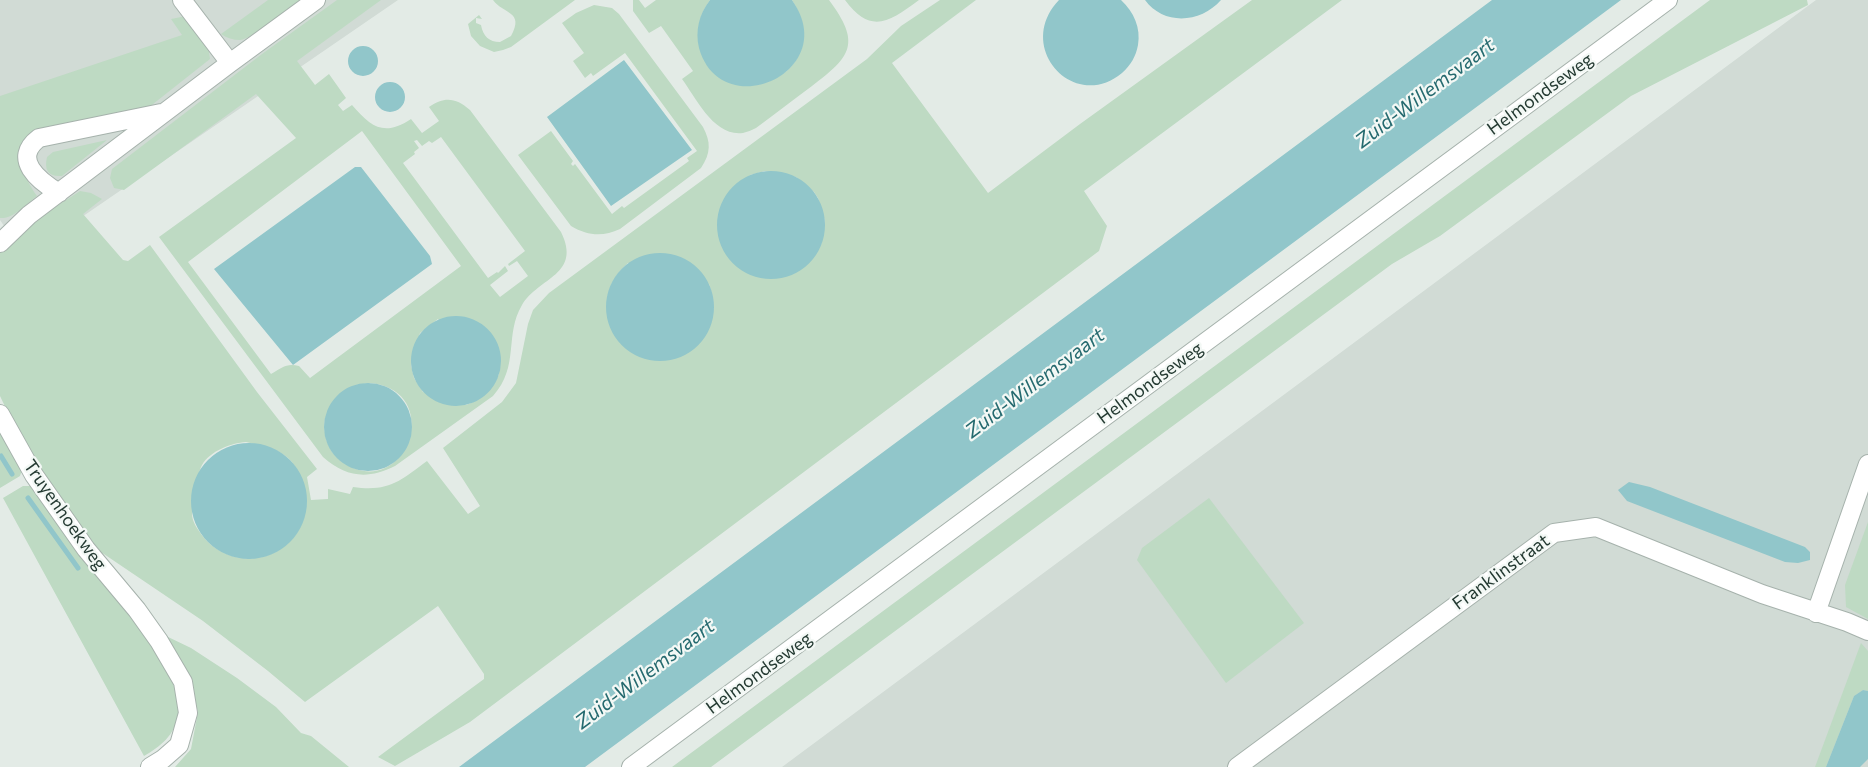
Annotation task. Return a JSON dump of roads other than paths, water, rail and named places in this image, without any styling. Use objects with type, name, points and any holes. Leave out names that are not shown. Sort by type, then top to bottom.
[{"type":"street","points":[[182,0],[230,63]]},
{"type":"street","points":[[2,236],[316,0]]},
{"type":"street","name":"Helmondseweg","points":[[631,767],[1668,0]]},
{"type":"street","points":[[59,193],[34,174],[27,154],[29,145],[39,138],[165,112]]},
{"type":"street","name":"Truyenhoekweg","points":[[0,414],[34,475],[86,549],[137,610],[159,641],[183,682],[188,713],[179,745],[150,767]]},
{"type":"street","points":[[1816,613],[1868,464]]},
{"type":"street","name":"Franklinstraat","points":[[1237,767],[1257,761],[1554,533],[1596,527],[1762,594],[1847,622],[1868,632]]},
{"type":"water","points":[[710,0],[792,0],[804,26],[802,49],[791,67],[773,80],[752,86],[730,84],[711,71],[699,48],[697,35],[701,17]]},
{"type":"water","points":[[1059,0],[1121,0],[1126,5],[1136,21],[1139,39],[1134,57],[1122,73],[1104,83],[1086,85],[1069,80],[1056,69],[1047,54],[1043,37],[1047,18]]},
{"type":"water","points":[[1145,0],[1221,0],[1213,8],[1203,13],[1183,18],[1162,14]]},
{"type":"water","name":"Zuid-Willemsvaart","points":[[1492,0],[1621,0],[585,767],[459,767]]},
{"type":"water","points":[[363,46],[374,50],[378,61],[374,72],[363,76],[352,72],[348,61],[352,50]]},
{"type":"water","points":[[624,60],[692,150],[611,206],[547,117]]},
{"type":"water","points":[[390,82],[401,86],[405,97],[401,108],[390,112],[379,108],[375,97],[379,86]]},
{"type":"water","points":[[355,167],[361,167],[430,256],[432,264],[293,365],[214,269]]},
{"type":"water","points":[[771,171],[792,175],[809,187],[821,204],[825,225],[821,246],[809,263],[792,275],[771,279],[750,275],[733,263],[721,246],[717,225],[721,204],[733,187],[750,175]]},
{"type":"water","points":[[660,253],[681,257],[698,269],[710,286],[714,307],[710,328],[698,345],[681,357],[660,361],[639,357],[622,345],[610,328],[606,307],[610,286],[622,269],[639,257]]},
{"type":"water","points":[[456,316],[473,319],[488,329],[498,344],[501,361],[498,378],[488,393],[473,403],[456,406],[439,403],[424,393],[414,378],[411,361],[414,344],[424,329],[439,319]]},
{"type":"water","points":[[368,383],[385,387],[399,396],[408,410],[412,427],[408,444],[399,458],[385,467],[368,471],[351,467],[337,458],[328,444],[324,427],[328,410],[337,396],[351,387]]},
{"type":"water","points":[[249,443],[271,447],[290,460],[303,479],[307,501],[303,523],[290,542],[271,555],[249,559],[227,555],[208,542],[195,523],[191,501],[195,479],[208,460],[227,447]]},
{"type":"water","points":[[1629,482],[1650,487],[1805,547],[1810,552],[1810,560],[1798,563],[1785,562],[1627,501],[1618,490]]},
{"type":"water","points":[[1863,690],[1868,691],[1868,759],[1860,767],[1826,767],[1854,696]]},
{"type":"waterway","points":[[1,456],[12,474]]},
{"type":"waterway","points":[[28,498],[78,568]]}]
